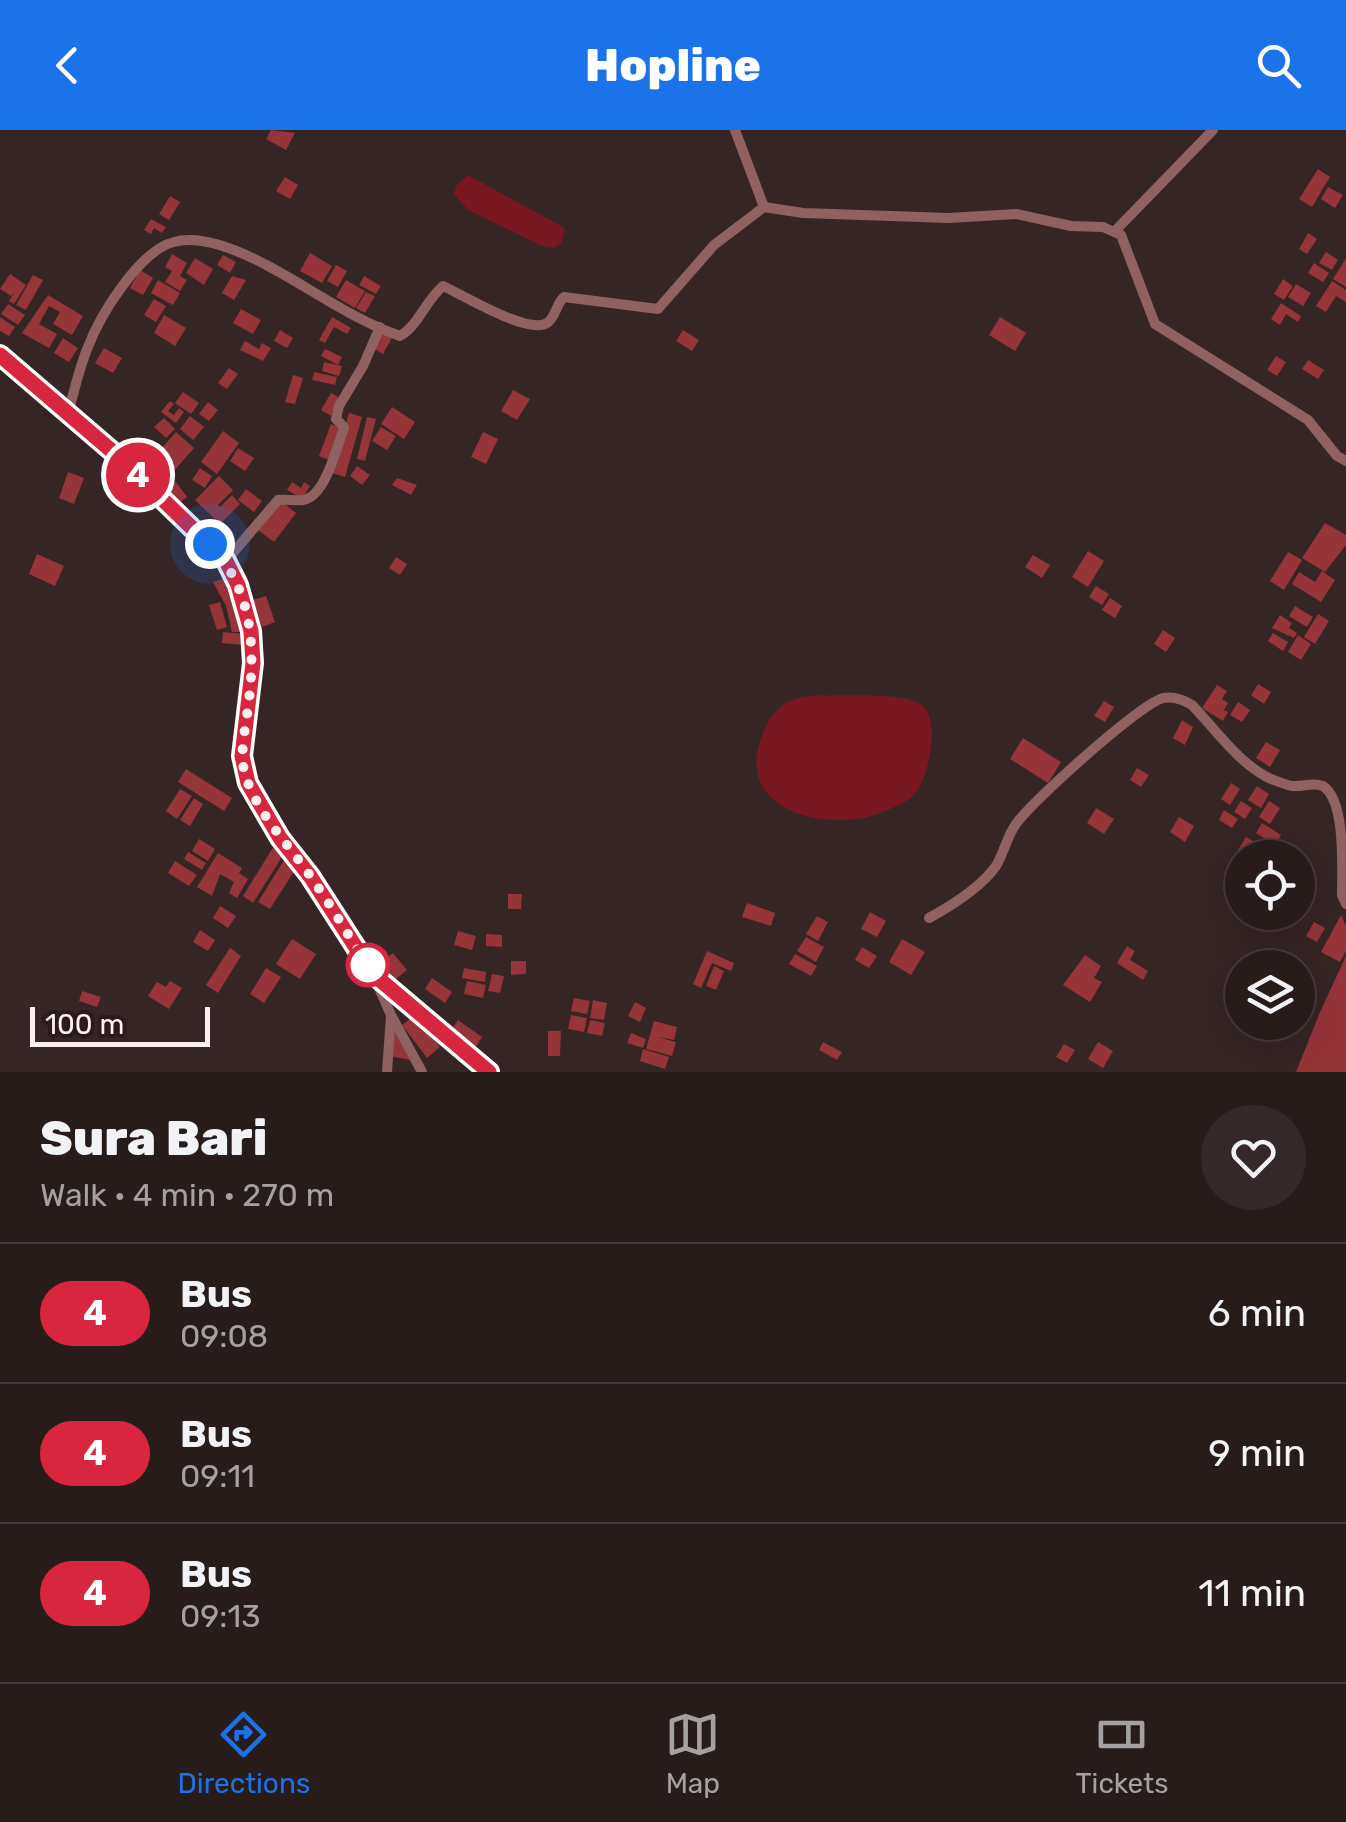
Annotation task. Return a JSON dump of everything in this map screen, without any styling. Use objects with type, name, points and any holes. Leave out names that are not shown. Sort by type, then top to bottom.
[{"type":"main road","points":[[0,355],[164,498],[226,561],[238,585],[251,631],[253,663],[242,756],[248,783],[280,838],[310,876],[373,974],[490,1072]]},
{"type":"street","points":[[735,130],[764,207]]},
{"type":"street","points":[[1115,231],[1213,130]]},
{"type":"street","points":[[68,414],[88,344],[124,285],[143,260],[174,242],[204,242],[268,266],[380,327],[404,335],[442,286],[526,324],[540,326],[552,318],[559,301],[568,296],[658,309],[714,245],[764,207],[803,213],[948,218],[1016,214],[1121,235],[1155,324],[1308,420],[1337,456],[1346,461]]},
{"type":"street","points":[[226,561],[278,500],[306,500],[316,493],[343,430],[336,419],[339,406],[380,327]]},
{"type":"street","points":[[929,918],[974,887],[995,866],[1014,826],[1052,785],[1131,718],[1163,698],[1182,699],[1192,706],[1255,770],[1269,778],[1292,786],[1318,784],[1328,789],[1341,814],[1342,895],[1346,904]]},
{"type":"street","points":[[373,974],[390,1016],[422,1072]]},
{"type":"street","points":[[386,1072],[390,1016]]},
{"type":"shaded area","points":[[468,175],[561,226],[565,229],[561,243],[554,248],[542,246],[468,210],[454,194],[456,186]]},
{"type":"shaded area","points":[[816,695],[887,696],[922,705],[931,722],[931,747],[926,772],[914,795],[870,816],[835,820],[800,814],[771,797],[761,784],[756,765],[763,733],[784,704]]},
{"type":"building","points":[[271,130],[295,133],[286,150],[266,139]]},
{"type":"building","points":[[1318,169],[1330,177],[1312,207],[1299,199]]},
{"type":"building","points":[[285,177],[298,185],[290,199],[276,191]]},
{"type":"building","points":[[1328,187],[1343,195],[1335,208],[1321,199]]},
{"type":"building","points":[[170,196],[180,202],[169,220],[159,214]]},
{"type":"building","points":[[151,219],[166,227],[162,233],[154,228],[151,234],[144,230]]},
{"type":"building","points":[[1308,233],[1317,239],[1307,254],[1299,249]]},
{"type":"building","points":[[1326,252],[1338,260],[1332,270],[1319,263]]},
{"type":"building","points":[[310,253],[332,266],[322,283],[300,271]]},
{"type":"building","points":[[172,254],[187,263],[180,276],[187,280],[180,291],[165,282],[172,271],[165,267]]},
{"type":"building","points":[[223,255],[236,262],[230,273],[217,265]]},
{"type":"building","points":[[195,258],[213,269],[204,285],[186,273]]},
{"type":"building","points":[[1346,258],[1346,287],[1333,279]]},
{"type":"building","points":[[1314,263],[1329,273],[1323,282],[1308,273]]},
{"type":"building","points":[[336,265],[347,271],[338,287],[327,281]]},
{"type":"building","points":[[140,270],[153,278],[143,295],[130,288]]},
{"type":"building","points":[[10,274],[26,285],[14,304],[9,301],[15,291],[11,296],[0,289]]},
{"type":"building","points":[[33,275],[43,280],[26,310],[16,305]]},
{"type":"building","points":[[232,276],[246,280],[234,300],[222,293]]},
{"type":"building","points":[[364,276],[381,286],[376,294],[359,285]]},
{"type":"building","points":[[1283,279],[1293,286],[1284,300],[1274,294]]},
{"type":"building","points":[[158,280],[180,293],[173,305],[151,293]]},
{"type":"building","points":[[346,280],[365,291],[355,308],[336,297]]},
{"type":"building","points":[[1332,281],[1346,290],[1346,302],[1336,296],[1326,312],[1316,306]]},
{"type":"building","points":[[1296,284],[1311,293],[1303,306],[1288,297]]},
{"type":"building","points":[[366,292],[375,296],[365,313],[356,308]]},
{"type":"building","points":[[48,295],[83,316],[72,335],[53,324],[60,312],[49,306],[39,324],[57,334],[49,348],[22,333]]},
{"type":"building","points":[[154,299],[166,306],[156,322],[144,315]]},
{"type":"building","points":[[1281,303],[1301,316],[1298,322],[1286,314],[1280,325],[1271,319]]},
{"type":"building","points":[[8,304],[25,315],[18,325],[1,314]]},
{"type":"building","points":[[241,309],[261,320],[253,334],[233,323]]},
{"type":"building","points":[[164,315],[186,328],[175,346],[154,333]]},
{"type":"building","points":[[0,317],[15,327],[9,336],[0,331]]},
{"type":"building","points":[[332,317],[351,328],[347,334],[334,327],[325,343],[319,340]]},
{"type":"building","points":[[1000,317],[1026,333],[1015,351],[989,335]]},
{"type":"building","points":[[280,330],[293,338],[287,348],[274,341]]},
{"type":"building","points":[[383,330],[393,336],[383,354],[373,348]]},
{"type":"building","points":[[683,330],[699,340],[692,351],[676,341]]},
{"type":"building","points":[[63,338],[78,348],[69,362],[54,353]]},
{"type":"building","points":[[245,341],[259,349],[262,343],[271,348],[263,361],[240,350]]},
{"type":"building","points":[[104,348],[122,358],[113,373],[95,363]]},
{"type":"building","points":[[325,349],[342,357],[338,365],[321,356]]},
{"type":"building","points":[[1276,356],[1286,362],[1277,376],[1267,370]]},
{"type":"building","points":[[1308,360],[1324,370],[1318,379],[1302,369]]},
{"type":"building","points":[[324,362],[342,366],[339,376],[322,371]]},
{"type":"building","points":[[229,368],[238,374],[227,389],[218,383]]},
{"type":"building","points":[[314,372],[337,377],[335,385],[312,380]]},
{"type":"building","points":[[293,375],[303,378],[295,404],[285,402]]},
{"type":"building","points":[[513,390],[530,399],[517,420],[501,411]]},
{"type":"building","points":[[183,392],[199,403],[191,414],[175,403]]},
{"type":"building","points":[[331,393],[340,398],[331,416],[321,410]]},
{"type":"building","points":[[170,401],[174,404],[168,411],[174,415],[179,408],[184,412],[176,423],[161,412]]},
{"type":"building","points":[[208,402],[218,410],[209,421],[199,414]]},
{"type":"building","points":[[392,407],[415,422],[404,439],[381,424]]},
{"type":"building","points":[[349,413],[362,417],[345,477],[332,473]]},
{"type":"building","points":[[190,416],[204,427],[193,440],[180,429]]},
{"type":"building","points":[[367,417],[376,419],[365,461],[357,459]]},
{"type":"building","points":[[164,418],[175,429],[166,438],[154,427]]},
{"type":"building","points":[[331,424],[341,428],[329,460],[319,456]]},
{"type":"building","points":[[381,427],[396,436],[387,450],[372,441]]},
{"type":"building","points":[[223,431],[239,443],[217,474],[201,462]]},
{"type":"building","points":[[176,432],[194,448],[159,488],[141,471]]},
{"type":"building","points":[[483,432],[498,439],[486,464],[471,457]]},
{"type":"building","points":[[238,448],[254,458],[245,471],[230,461]]},
{"type":"building","points":[[357,466],[370,475],[362,485],[350,476]]},
{"type":"building","points":[[200,468],[212,476],[205,488],[192,480]]},
{"type":"building","points":[[68,472],[84,478],[74,504],[59,498]]},
{"type":"building","points":[[219,476],[233,490],[218,505],[232,495],[240,504],[220,524],[195,500]]},
{"type":"building","points":[[397,478],[417,485],[411,495],[392,485]]},
{"type":"building","points":[[176,482],[187,497],[178,504],[167,489]]},
{"type":"building","points":[[292,482],[301,488],[304,482],[310,486],[302,499],[287,490]]},
{"type":"building","points":[[246,489],[262,501],[254,512],[238,500]]},
{"type":"building","points":[[281,501],[296,513],[274,542],[258,530]]},
{"type":"building","points":[[1325,523],[1346,535],[1346,545],[1325,572],[1302,558]]},
{"type":"building","points":[[221,528],[235,547],[225,554],[211,535]]},
{"type":"building","points":[[1088,551],[1104,561],[1088,587],[1072,577]]},
{"type":"building","points":[[1288,552],[1302,560],[1284,590],[1270,581]]},
{"type":"building","points":[[37,554],[64,566],[55,586],[29,574]]},
{"type":"building","points":[[1033,555],[1050,565],[1042,578],[1025,567]]},
{"type":"building","points":[[396,557],[407,564],[400,575],[389,568]]},
{"type":"building","points":[[1322,571],[1335,580],[1321,602],[1292,584],[1299,572],[1315,582]]},
{"type":"building","points":[[223,579],[239,610],[243,632],[232,632],[226,606],[213,582]]},
{"type":"building","points":[[1096,586],[1109,594],[1102,605],[1089,597]]},
{"type":"building","points":[[266,596],[275,622],[262,627],[253,600]]},
{"type":"building","points":[[1110,598],[1122,606],[1115,618],[1102,610]]},
{"type":"building","points":[[220,602],[227,627],[217,630],[209,605]]},
{"type":"building","points":[[1295,606],[1313,617],[1307,627],[1289,616]]},
{"type":"building","points":[[1318,614],[1329,621],[1315,644],[1304,637]]},
{"type":"building","points":[[1280,615],[1292,623],[1289,628],[1297,633],[1294,638],[1272,628]]},
{"type":"building","points":[[1163,630],[1175,638],[1166,652],[1154,644]]},
{"type":"building","points":[[223,632],[244,634],[243,645],[222,643]]},
{"type":"building","points":[[1273,633],[1288,642],[1283,651],[1268,641]]},
{"type":"building","points":[[1298,635],[1311,644],[1301,660],[1288,652]]},
{"type":"building","points":[[1258,684],[1271,692],[1264,704],[1251,695]]},
{"type":"building","points":[[1217,685],[1227,691],[1222,699],[1228,703],[1223,721],[1202,708]]},
{"type":"building","points":[[1104,701],[1114,707],[1105,722],[1094,716]]},
{"type":"building","points":[[1238,702],[1250,710],[1242,722],[1230,715]]},
{"type":"building","points":[[1182,720],[1193,727],[1185,745],[1173,738]]},
{"type":"building","points":[[1023,738],[1061,762],[1048,783],[1010,759]]},
{"type":"building","points":[[1266,742],[1280,750],[1270,767],[1256,758]]},
{"type":"building","points":[[1137,768],[1149,775],[1141,787],[1130,780]]},
{"type":"building","points":[[186,769],[232,798],[224,811],[178,782]]},
{"type":"building","points":[[1231,783],[1240,789],[1230,805],[1221,799]]},
{"type":"building","points":[[1257,786],[1269,794],[1261,808],[1248,800]]},
{"type":"building","points":[[180,789],[192,796],[177,819],[166,811]]},
{"type":"building","points":[[194,798],[203,804],[190,826],[180,820]]},
{"type":"building","points":[[1241,801],[1252,808],[1245,819],[1234,812]]},
{"type":"building","points":[[1269,801],[1280,808],[1270,824],[1259,817]]},
{"type":"building","points":[[1096,808],[1114,819],[1104,834],[1087,823]]},
{"type":"building","points":[[1224,810],[1238,819],[1232,828],[1219,820]]},
{"type":"building","points":[[1179,817],[1194,826],[1185,842],[1170,832]]},
{"type":"building","points":[[1262,823],[1281,835],[1278,840],[1267,840],[1256,833]]},
{"type":"building","points":[[199,839],[215,849],[208,861],[192,851]]},
{"type":"building","points":[[274,846],[285,852],[253,903],[243,896]]},
{"type":"building","points":[[188,852],[206,863],[202,870],[184,859]]},
{"type":"building","points":[[218,853],[242,868],[239,873],[248,879],[237,898],[229,893],[234,882],[220,874],[212,896],[197,887]]},
{"type":"building","points":[[286,857],[298,865],[270,909],[258,902]]},
{"type":"building","points":[[175,861],[197,875],[189,886],[168,873]]},
{"type":"building","points":[[508,894],[522,894],[521,909],[508,909]]},
{"type":"building","points":[[747,903],[775,913],[771,926],[742,917]]},
{"type":"building","points":[[220,906],[236,916],[228,928],[213,918]]},
{"type":"building","points":[[870,912],[886,921],[877,937],[861,929]]},
{"type":"building","points":[[1341,915],[1346,926],[1346,951],[1340,962],[1321,952]]},
{"type":"building","points":[[817,916],[828,922],[818,941],[806,934]]},
{"type":"building","points":[[1315,923],[1325,928],[1317,942],[1306,936],[1309,930],[1315,930]]},
{"type":"building","points":[[200,930],[215,940],[208,951],[193,942]]},
{"type":"building","points":[[458,931],[476,936],[472,950],[454,945]]},
{"type":"building","points":[[486,934],[502,935],[502,947],[486,946]]},
{"type":"building","points":[[806,937],[824,947],[816,962],[797,951]]},
{"type":"building","points":[[292,939],[316,954],[300,979],[276,964]]},
{"type":"building","points":[[902,939],[925,952],[911,975],[889,962]]},
{"type":"building","points":[[1127,946],[1135,951],[1130,960],[1148,971],[1143,980],[1117,963]]},
{"type":"building","points":[[862,947],[877,956],[869,968],[855,960]]},
{"type":"building","points":[[230,948],[241,956],[218,993],[206,985]]},
{"type":"building","points":[[707,951],[734,963],[731,971],[712,963],[701,988],[693,984]]},
{"type":"building","points":[[393,953],[407,970],[391,983],[377,966]]},
{"type":"building","points":[[795,954],[817,966],[811,976],[789,964]]},
{"type":"building","points":[[1085,955],[1101,966],[1094,978],[1102,982],[1090,1002],[1063,985]]},
{"type":"building","points":[[1346,956],[1346,1072],[1296,1072],[1309,1040],[1315,1040],[1320,1012]]},
{"type":"building","points":[[511,961],[526,961],[526,974],[511,975]]},
{"type":"building","points":[[714,966],[724,971],[716,990],[706,986]]},
{"type":"building","points":[[266,968],[281,977],[264,1003],[250,994]]},
{"type":"building","points":[[464,968],[486,972],[485,982],[462,978]]},
{"type":"building","points":[[492,974],[504,976],[500,993],[488,991]]},
{"type":"building","points":[[432,978],[452,992],[445,1003],[425,989]]},
{"type":"building","points":[[170,981],[182,988],[169,1009],[148,996],[157,982],[166,987]]},
{"type":"building","points":[[467,981],[486,985],[483,998],[464,994]]},
{"type":"building","points":[[82,991],[101,997],[97,1007],[79,1001]]},
{"type":"building","points":[[574,998],[590,1001],[587,1014],[571,1011]]},
{"type":"building","points":[[593,1000],[607,1003],[604,1020],[590,1018]]},
{"type":"building","points":[[635,1002],[646,1008],[640,1022],[628,1016]]},
{"type":"building","points":[[415,1015],[440,1047],[427,1058],[402,1025]]},
{"type":"building","points":[[571,1015],[587,1018],[584,1032],[568,1029]]},
{"type":"building","points":[[458,1020],[482,1037],[475,1048],[451,1031]]},
{"type":"building","points":[[590,1020],[605,1023],[602,1036],[587,1033]]},
{"type":"building","points":[[654,1021],[677,1027],[674,1040],[657,1037],[676,1042],[672,1056],[646,1049]]},
{"type":"building","points":[[548,1031],[561,1031],[560,1056],[548,1056]]},
{"type":"building","points":[[395,1033],[410,1060],[390,1056]]},
{"type":"building","points":[[631,1033],[646,1039],[643,1048],[627,1043]]},
{"type":"building","points":[[823,1042],[842,1052],[837,1060],[819,1050]]},
{"type":"building","points":[[1098,1042],[1113,1051],[1103,1068],[1088,1059]]},
{"type":"building","points":[[1064,1044],[1075,1050],[1067,1063],[1056,1057]]},
{"type":"building","points":[[643,1049],[669,1057],[665,1069],[640,1061]]},
{"type":"bus line","name":"4","points":[[0,355],[120,458],[226,561],[238,585],[251,631],[253,663],[242,756],[248,783],[280,838],[310,876],[373,974],[489,1072]]},
{"type":"route","points":[[210,544],[226,561],[238,585],[251,631],[253,663],[242,756],[248,783],[280,838],[310,876],[373,974],[368,965]]}]
